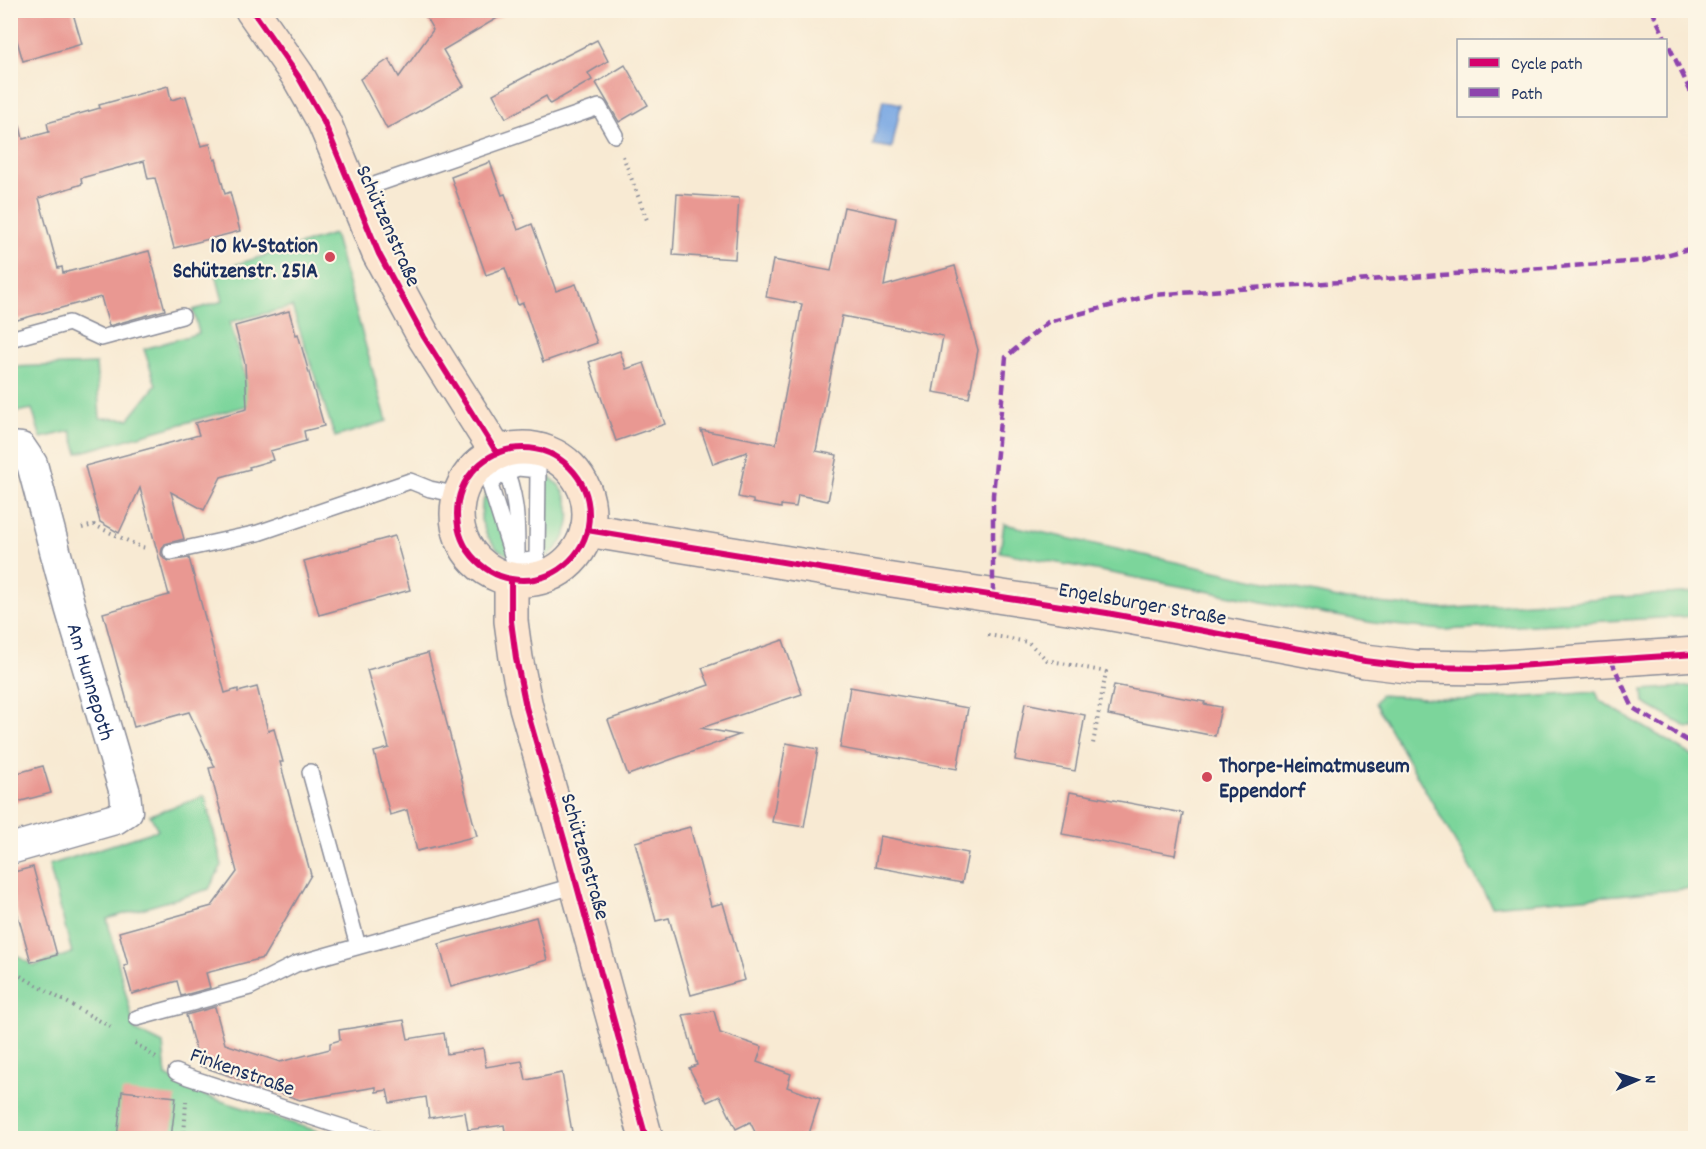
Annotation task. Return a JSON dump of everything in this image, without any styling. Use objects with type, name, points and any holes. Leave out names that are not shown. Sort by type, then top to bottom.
[{"type":"street","name":"Schützenstraße","points":[[252,10],[298,76],[320,115],[344,166],[379,254],[424,337],[502,462]]},
{"type":"street","name":"Am Hunnepoth","points":[[10,447],[21,448],[32,464],[50,535],[125,793],[127,811],[115,819],[10,849]]},
{"type":"street","points":[[515,448],[536,449],[556,457],[572,470],[584,488],[589,509],[587,530],[580,549],[567,564],[549,576],[530,581],[514,569],[489,572],[472,558],[460,538],[456,517],[459,495],[464,482],[483,461],[502,462],[515,448]]},
{"type":"street","name":"Engelsburger Straße","points":[[587,530],[1107,613],[1365,661],[1405,666],[1487,668],[1695,654]]},
{"type":"street","name":"Schützenstraße","points":[[514,569],[512,621],[516,658],[526,707],[646,1138]]},
{"type":"lane","points":[[354,192],[599,106],[615,135]]},
{"type":"lane","points":[[10,339],[69,323],[100,338],[182,316]]},
{"type":"lane","points":[[502,462],[518,468],[538,470],[537,558],[526,561],[514,569]]},
{"type":"lane","name":"Schützenstraße","points":[[502,462],[517,514],[514,569]]},
{"type":"lane","points":[[171,552],[258,533],[410,481],[430,489],[459,495]]},
{"type":"lane","points":[[310,772],[358,946]]},
{"type":"lane","points":[[137,1018],[250,987],[296,964],[577,885]]},
{"type":"lane","name":"Finkenstraße","points":[[182,1074],[376,1138]]},
{"type":"path","points":[[615,135],[647,220]]},
{"type":"path","points":[[50,535],[94,525],[141,547],[171,552]]},
{"type":"path","points":[[988,635],[1028,642],[1047,660],[1106,672],[1093,744]]},
{"type":"path","points":[[10,970],[118,1032]]},
{"type":"path","points":[[182,1074],[184,1138]]},
{"type":"green space","points":[[334,234],[387,421],[335,437],[292,307],[230,322],[253,404],[78,453],[71,431],[41,438],[32,409],[11,413],[10,367],[96,364],[100,418],[129,419],[156,385],[144,349],[199,333],[193,310],[223,301],[215,271]]},
{"type":"green space","points":[[538,470],[561,487],[567,499],[569,516],[566,533],[557,548],[550,554],[537,559]]},
{"type":"green space","points":[[490,485],[513,558],[497,549],[487,536],[481,520],[482,504]]},
{"type":"green space","points":[[1004,524],[1347,600],[1441,609],[1695,592],[1695,616],[1443,630],[1374,623],[1000,552]]},
{"type":"green space","points":[[1695,686],[1695,728],[1688,728],[1644,703],[1643,690]]},
{"type":"green space","points":[[1596,692],[1600,701],[1695,757],[1695,888],[1492,906],[1375,703],[1380,695],[1455,700]]},
{"type":"green space","points":[[205,796],[222,865],[209,889],[107,919],[135,1030],[163,1044],[166,1076],[205,1096],[340,1138],[11,1138],[10,951],[34,966],[72,953],[49,865],[158,830],[150,815]]},
{"type":"water","points":[[883,100],[901,104],[892,148],[873,145]]},
{"type":"building","points":[[10,10],[72,10],[82,44],[23,61]]},
{"type":"building","points":[[422,10],[511,10],[443,50],[464,86],[387,129],[360,79],[389,59],[399,77],[433,30]]},
{"type":"building","points":[[597,40],[608,61],[588,73],[592,80],[550,104],[546,96],[506,118],[493,94]]},
{"type":"building","points":[[625,65],[648,105],[619,122],[596,83]]},
{"type":"building","points":[[168,86],[171,100],[186,96],[201,146],[210,144],[225,194],[230,192],[240,231],[174,248],[155,178],[148,179],[144,161],[81,178],[82,184],[39,198],[58,268],[62,267],[63,273],[149,251],[165,310],[109,326],[101,297],[10,322],[10,127],[20,126],[23,139],[49,132],[47,123],[100,108],[99,105]]},
{"type":"building","points":[[490,162],[518,230],[532,224],[556,291],[576,284],[597,343],[543,362],[523,303],[518,305],[505,268],[486,275],[451,177]]},
{"type":"building","points":[[677,194],[739,198],[735,259],[673,255]]},
{"type":"building","points":[[844,207],[896,218],[884,286],[955,266],[978,350],[969,398],[933,392],[943,336],[842,316],[816,451],[837,455],[828,501],[798,495],[796,507],[781,505],[781,508],[753,503],[753,500],[738,497],[747,452],[713,464],[701,430],[776,444],[802,304],[766,297],[773,260],[831,271]]},
{"type":"building","points":[[289,311],[296,335],[298,334],[324,426],[304,431],[306,441],[270,451],[273,460],[221,477],[204,510],[171,492],[184,539],[165,544],[161,554],[169,561],[189,558],[225,693],[257,687],[268,731],[274,729],[283,762],[280,762],[311,875],[263,958],[206,973],[210,988],[181,996],[177,981],[132,994],[124,966],[128,965],[119,932],[212,906],[237,872],[209,768],[215,767],[189,712],[134,727],[103,613],[169,595],[140,488],[119,533],[100,522],[85,466],[199,435],[195,423],[247,409],[245,364],[235,326]]},
{"type":"building","points":[[620,351],[626,369],[644,363],[665,424],[616,441],[589,362]]},
{"type":"building","points":[[395,536],[410,590],[319,615],[304,561]]},
{"type":"building","points":[[783,640],[802,694],[701,728],[739,735],[628,775],[608,720],[709,685],[702,668]]},
{"type":"building","points":[[428,653],[477,836],[417,851],[407,810],[390,815],[374,752],[389,748],[367,670]]},
{"type":"building","points":[[1114,685],[1221,707],[1215,736],[1108,715]]},
{"type":"building","points":[[850,687],[968,708],[957,769],[840,748]]},
{"type":"building","points":[[1025,703],[1085,715],[1075,771],[1015,760]]},
{"type":"building","points":[[786,743],[818,749],[804,827],[772,822]]},
{"type":"building","points":[[43,766],[51,793],[10,804],[10,775]]},
{"type":"building","points":[[1070,792],[1183,813],[1175,855],[1062,834]]},
{"type":"building","points":[[690,827],[711,906],[723,903],[745,980],[691,995],[669,918],[656,921],[635,842]]},
{"type":"building","points":[[880,836],[968,853],[962,883],[875,867]]},
{"type":"building","points":[[33,867],[57,955],[31,962],[10,887],[10,873]]},
{"type":"building","points":[[536,917],[547,960],[451,987],[439,944]]},
{"type":"building","points":[[215,1007],[225,1044],[280,1062],[330,1049],[330,1043],[340,1040],[339,1030],[404,1020],[408,1039],[444,1033],[447,1054],[483,1048],[486,1067],[522,1061],[526,1080],[562,1073],[573,1138],[506,1138],[504,1125],[468,1130],[465,1112],[429,1118],[426,1097],[390,1103],[387,1090],[376,1092],[376,1087],[300,1100],[200,1066],[186,1015]]},
{"type":"building","points":[[714,1011],[720,1033],[762,1047],[757,1062],[791,1074],[787,1087],[820,1099],[809,1134],[799,1138],[758,1138],[750,1122],[736,1129],[720,1096],[707,1102],[689,1068],[697,1065],[683,1015]]},
{"type":"building","points":[[122,1091],[176,1097],[171,1138],[117,1138]]},
{"type":"marked path","points":[[1652,10],[1666,39]]},
{"type":"marked path","points":[[1667,42],[1696,103]]},
{"type":"marked path","points":[[993,594],[993,495],[1006,357],[1048,322],[1152,295],[1643,261],[1696,247]]},
{"type":"marked path","points":[[1611,660],[1633,708],[1696,746]]},
{"type":"cycle path","points":[[252,10],[298,76],[324,122],[379,254],[424,337],[497,453]]},
{"type":"cycle path","points":[[523,448],[548,453],[570,467],[584,489],[589,514],[584,539],[570,561],[548,575],[523,580],[498,575],[476,561],[462,539],[457,514],[462,489],[476,467],[498,453],[523,448]]},
{"type":"cycle path","points":[[587,530],[1107,613],[1365,661],[1415,667],[1487,668],[1696,654]]},
{"type":"cycle path","points":[[511,580],[511,621],[526,707],[646,1138]]},
{"type":"place","name":"10 kV-Station Schützenstr. 251A","points":[[330,257]]},
{"type":"place","name":"Thorpe-Heimatmuseum Eppendorf","points":[[1207,777]]}]
